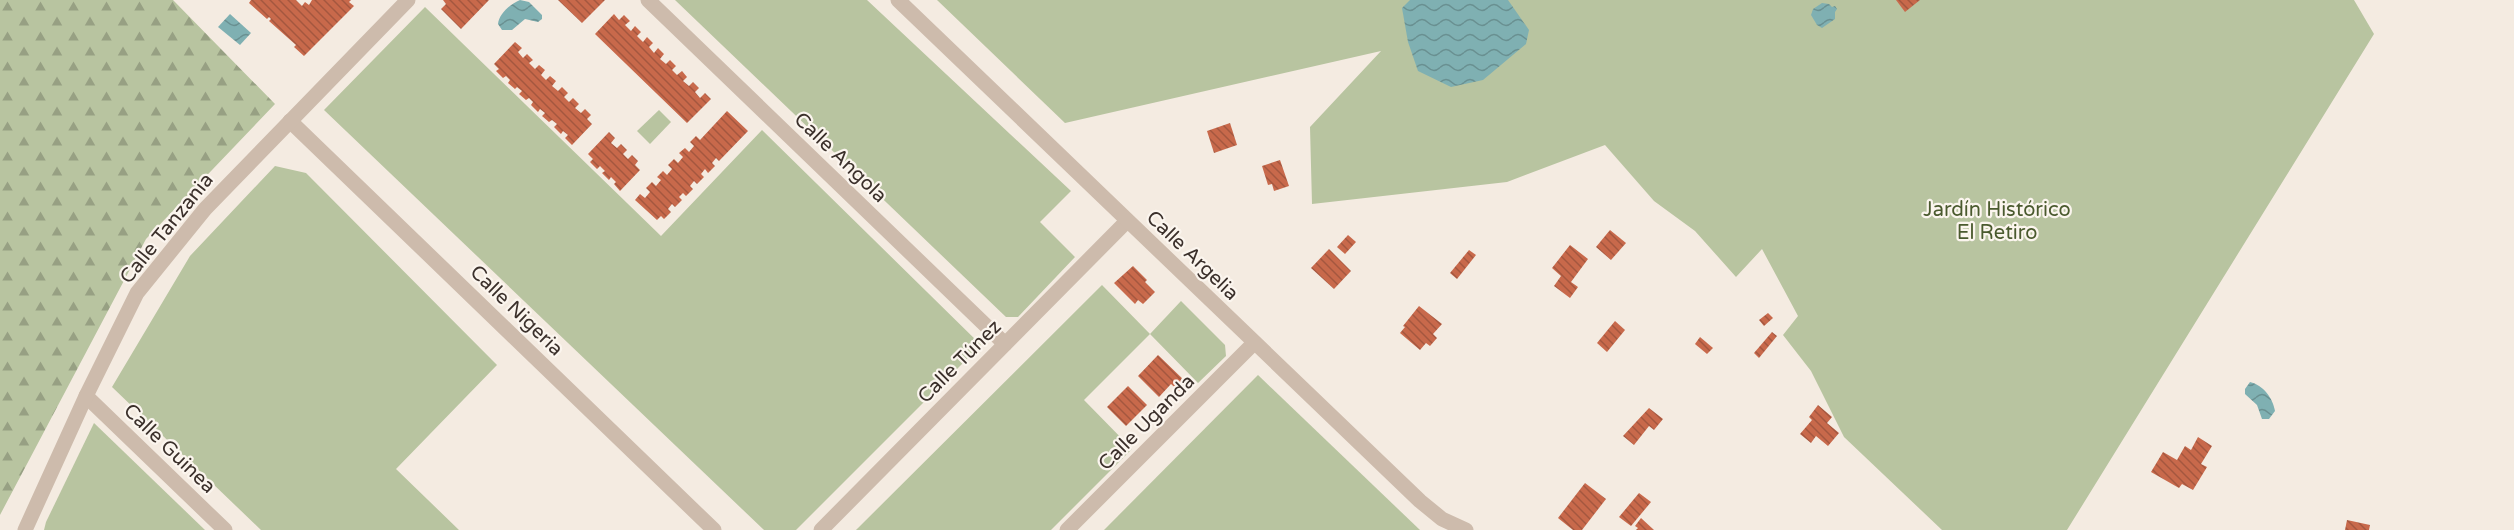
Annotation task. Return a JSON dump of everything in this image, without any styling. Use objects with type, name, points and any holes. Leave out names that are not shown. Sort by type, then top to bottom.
[{"type":"street","name":"Calle Tanzania","points":[[25,530],[86,396],[137,293],[205,208],[408,0]]},
{"type":"street","name":"Calle Angola","points":[[648,0],[1005,344]]},
{"type":"street","name":"Calle Argelia","points":[[898,0],[1420,501],[1442,519],[1466,530]]},
{"type":"street","name":"Calle Nigeria","points":[[290,121],[714,530]]},
{"type":"street","name":"Calle Túnez","points":[[821,530],[1127,221]]},
{"type":"street","name":"Calle Uganda","points":[[1067,530],[1254,343]]},
{"type":"street","name":"Calle Guinea","points":[[86,396],[225,530]]},
{"type":"green space","points":[[0,0],[173,0],[275,104],[146,239],[0,515]]},
{"type":"green space","points":[[675,0],[867,0],[1071,191],[1040,222],[1075,257],[1018,317],[1006,317]]},
{"type":"green space","name":"Jardín Histórico El Retiro","points":[[937,0],[2354,0],[2374,34],[2067,530],[1942,530],[1844,437],[1811,371],[1783,335],[1798,316],[1762,249],[1736,277],[1695,231],[1654,201],[1605,145],[1507,182],[1312,204],[1310,127],[1381,51],[1065,123]]},
{"type":"green space","points":[[425,7],[661,236],[762,130],[981,345],[796,530],[764,530],[324,110]]},
{"type":"green space","points":[[659,110],[671,122],[650,144],[637,131]]},
{"type":"green space","points":[[275,166],[306,173],[497,365],[396,469],[459,530],[261,530],[112,387],[190,256]]},
{"type":"green space","points":[[1102,285],[1150,334],[1084,400],[1132,449],[1051,530],[856,530]]},
{"type":"green space","points":[[1181,301],[1225,345],[1226,356],[1198,383],[1150,334]]},
{"type":"green space","points":[[1258,375],[1420,530],[1104,530]]},
{"type":"green space","points":[[94,423],[205,530],[44,530]]},
{"type":"water","points":[[520,0],[529,2],[542,15],[542,19],[538,22],[525,19],[512,30],[502,30],[498,24],[500,17]]},
{"type":"water","points":[[1410,0],[1508,0],[1529,30],[1526,44],[1483,80],[1451,87],[1418,71],[1408,42],[1402,8]]},
{"type":"water","points":[[1822,3],[1835,6],[1837,9],[1835,19],[1822,28],[1817,25],[1811,15],[1813,9]]},
{"type":"water","points":[[230,14],[251,33],[240,45],[218,27]]},
{"type":"water","points":[[2250,382],[2263,389],[2272,401],[2275,411],[2269,419],[2262,419],[2257,405],[2245,394],[2245,389]]},
{"type":"building","points":[[251,0],[296,0],[302,6],[305,2],[309,5],[312,0],[351,0],[349,2],[354,6],[304,56],[294,47],[296,45],[269,21],[271,19],[269,17],[267,19],[249,3]]},
{"type":"building","points":[[443,0],[489,0],[461,29],[441,9],[446,4]]},
{"type":"building","points":[[558,0],[605,0],[582,23]]},
{"type":"building","points":[[1896,0],[1920,0],[1905,12]]},
{"type":"building","points":[[614,14],[619,20],[624,15],[630,21],[625,25],[631,31],[635,26],[641,32],[637,36],[643,42],[647,37],[653,43],[649,47],[654,53],[658,48],[664,54],[660,59],[666,64],[670,60],[676,66],[672,70],[677,75],[682,71],[687,77],[683,81],[689,86],[693,82],[699,88],[695,92],[700,98],[705,93],[711,99],[687,123],[595,34]]},
{"type":"building","points":[[515,42],[522,48],[518,52],[523,58],[527,54],[533,60],[529,63],[535,69],[539,65],[545,70],[541,75],[546,80],[550,76],[556,81],[552,86],[558,91],[562,87],[568,93],[564,97],[569,102],[573,98],[579,104],[575,108],[581,113],[585,109],[591,115],[587,119],[592,124],[572,145],[565,138],[568,135],[563,131],[561,134],[554,127],[557,124],[552,120],[549,122],[542,116],[545,113],[540,109],[538,112],[531,105],[533,102],[529,98],[526,100],[519,94],[522,91],[517,87],[515,89],[508,83],[510,80],[506,76],[503,78],[496,71],[499,69],[494,64]]},
{"type":"building","points":[[727,111],[748,131],[719,161],[716,158],[712,163],[715,166],[708,173],[705,169],[701,174],[704,177],[697,184],[694,181],[690,186],[693,189],[686,196],[683,193],[679,197],[682,200],[675,207],[672,204],[668,209],[671,212],[664,219],[661,216],[657,220],[635,200],[640,194],[645,198],[650,192],[646,188],[652,182],[656,186],[661,180],[657,177],[663,171],[667,175],[672,169],[668,165],[674,159],[678,163],[683,157],[679,153],[685,148],[689,152],[694,146],[690,142],[696,136],[700,140]]},
{"type":"building","points":[[1230,123],[1237,145],[1214,153],[1207,131]]},
{"type":"building","points":[[609,132],[615,138],[611,143],[617,148],[621,144],[627,150],[623,154],[628,159],[632,155],[638,161],[635,165],[640,170],[620,191],[611,177],[609,180],[602,173],[605,171],[600,166],[597,169],[590,162],[593,159],[588,154]]},
{"type":"building","points":[[1280,160],[1289,186],[1274,191],[1272,184],[1268,185],[1262,166]]},
{"type":"building","points":[[1610,230],[1626,243],[1611,260],[1596,247]]},
{"type":"building","points":[[1348,235],[1356,242],[1345,254],[1337,247]]},
{"type":"building","points":[[1570,245],[1588,259],[1571,282],[1578,287],[1570,298],[1554,286],[1561,276],[1552,268]]},
{"type":"building","points":[[1329,249],[1351,271],[1334,289],[1311,268]]},
{"type":"building","points":[[1469,250],[1476,255],[1457,279],[1450,273]]},
{"type":"building","points":[[1133,266],[1155,292],[1143,304],[1138,300],[1135,304],[1114,283]]},
{"type":"building","points":[[1419,306],[1442,324],[1433,334],[1437,338],[1430,346],[1426,343],[1420,350],[1400,333]]},
{"type":"building","points":[[1768,313],[1773,318],[1764,326],[1759,320]]},
{"type":"building","points":[[1615,321],[1625,330],[1607,352],[1597,343]]},
{"type":"building","points":[[1772,332],[1777,336],[1759,358],[1754,353]]},
{"type":"building","points":[[1700,337],[1713,348],[1707,354],[1695,344]]},
{"type":"building","points":[[1158,355],[1187,383],[1179,391],[1171,384],[1159,397],[1138,376]]},
{"type":"building","points":[[1128,386],[1147,405],[1126,426],[1107,407]]},
{"type":"building","points":[[1818,405],[1832,417],[1827,423],[1839,433],[1828,446],[1816,436],[1811,443],[1800,434],[1812,420],[1809,417]]},
{"type":"building","points":[[1649,408],[1663,419],[1654,430],[1649,426],[1634,445],[1623,436]]},
{"type":"building","points":[[2198,437],[2212,446],[2201,464],[2207,467],[2193,490],[2182,484],[2179,488],[2151,472],[2163,452],[2177,460],[2185,446],[2191,450]]},
{"type":"building","points":[[1585,483],[1606,499],[1582,530],[1573,530],[1558,518]]},
{"type":"building","points":[[1639,493],[1651,502],[1631,526],[1619,517]]},
{"type":"building","points":[[1641,518],[1654,530],[1636,530],[1638,528],[1635,526]]},
{"type":"building","points":[[2347,520],[2370,525],[2369,530],[2345,530]]}]
